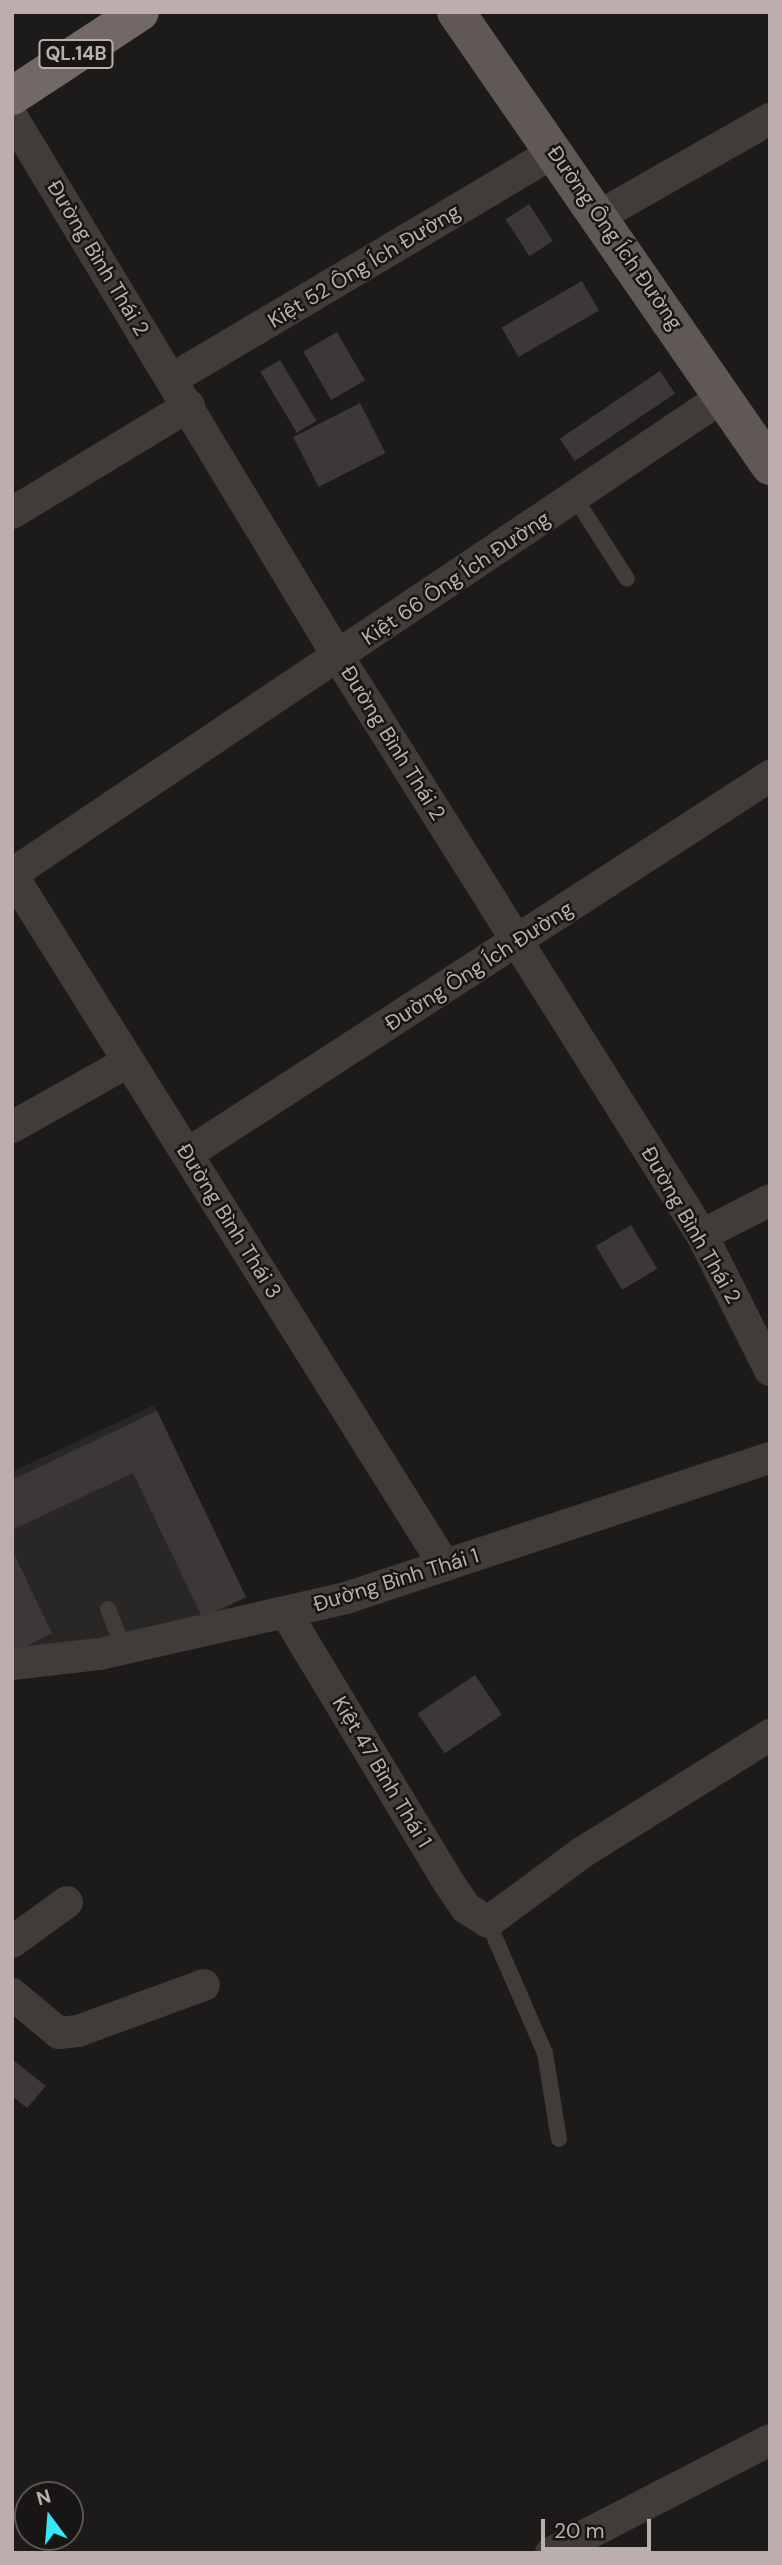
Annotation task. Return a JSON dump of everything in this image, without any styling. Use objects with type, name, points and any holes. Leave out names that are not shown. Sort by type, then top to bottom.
[{"type":"highway","name":"QL.14B","points":[[12,96],[140,12]]},
{"type":"main road","name":"Đường Ông Ích Đường","points":[[456,12],[770,466]]},
{"type":"street","name":"Đường Bình Thái 2","points":[[12,117],[339,658],[702,1235],[770,1370]]},
{"type":"street","points":[[599,216],[770,119]]},
{"type":"street","name":"Kiệt 52 Ông Ích Đường","points":[[172,379],[555,152]]},
{"type":"street","name":"Kiệt 66 Ông Ích Đường","points":[[12,875],[339,658],[724,396]]},
{"type":"street","points":[[12,513],[189,407]]},
{"type":"street","name":"Đường Ông Ích Đường","points":[[187,1154],[770,776]]},
{"type":"street","name":"Đường Bình Thái 3","points":[[12,875],[445,1566]]},
{"type":"street","points":[[12,1127],[128,1062]]},
{"type":"street","points":[[702,1235],[770,1200]]},
{"type":"street","name":"Đường Bình Thái 1","points":[[12,1664],[124,1649],[286,1613],[445,1566],[770,1458]]},
{"type":"street","name":"Kiệt 47 Bình Thái 1","points":[[286,1613],[449,1883],[466,1908],[488,1922]]},
{"type":"street","points":[[488,1922],[583,1852],[766,1743]]},
{"type":"street","points":[[12,1942],[67,1902]]},
{"type":"street","points":[[12,1994],[59,2033],[78,2031],[204,1985]]},
{"type":"street","points":[[551,2553],[770,2441]]},
{"type":"lane","points":[[575,498],[627,579]]},
{"type":"lane","points":[[108,1609],[124,1649]]},
{"type":"lane","points":[[488,1922],[545,2053],[559,2138]]},
{"type":"shaded area","points":[[154,1405],[246,1597],[203,1622],[12,1657],[12,1472]]},
{"type":"building","points":[[529,204],[553,241],[529,256],[506,219]]},
{"type":"building","points":[[582,281],[599,310],[518,357],[501,328]]},
{"type":"building","points":[[337,332],[365,380],[331,400],[303,352]]},
{"type":"building","points":[[280,360],[317,421],[297,433],[260,372]]},
{"type":"building","points":[[660,371],[675,393],[575,461],[560,439]]},
{"type":"building","points":[[360,403],[385,453],[319,487],[293,437]]},
{"type":"building","points":[[631,1225],[657,1269],[622,1290],[596,1246]]},
{"type":"building","points":[[157,1411],[246,1597],[202,1617],[133,1473],[12,1530],[12,1480]]},
{"type":"building","points":[[12,1550],[52,1633],[15,1652],[12,1647]]},
{"type":"building","points":[[475,1675],[502,1715],[445,1753],[418,1714]]},
{"type":"building","points":[[12,2059],[46,2086],[27,2108],[12,2096]]}]
